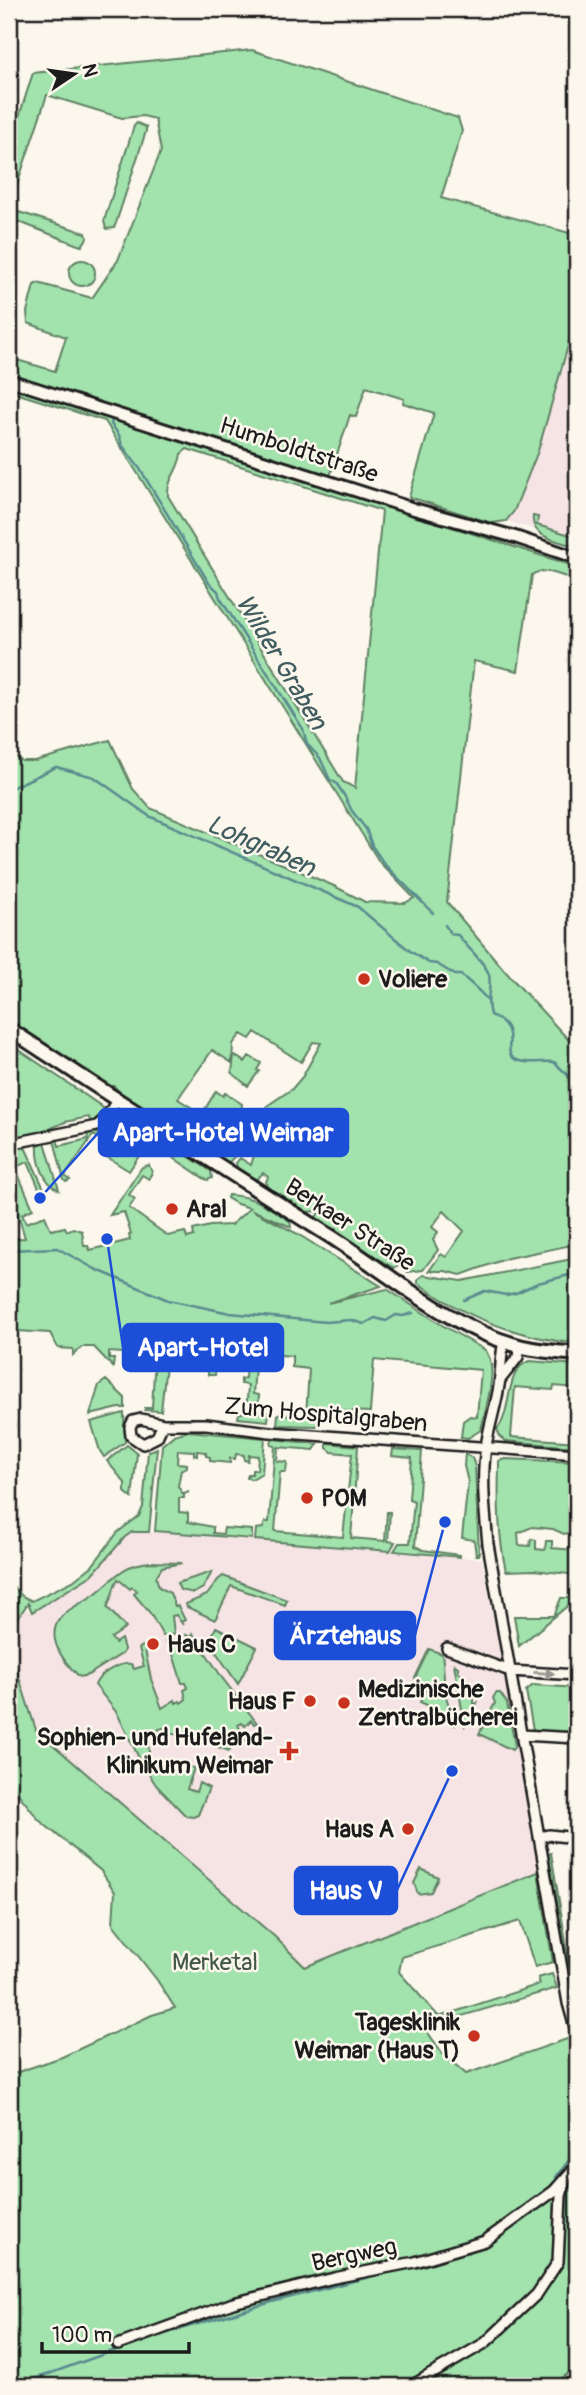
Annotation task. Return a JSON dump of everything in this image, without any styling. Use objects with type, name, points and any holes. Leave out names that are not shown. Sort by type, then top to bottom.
[{"type":"main road","name":"Berkaer Straße","points":[[9,1029],[442,1310],[504,1341],[520,1346],[577,1354]]},
{"type":"street","name":"Humboldtstraße","points":[[9,380],[577,558]]},
{"type":"street","points":[[9,1144],[97,1126],[106,1118],[117,1100]]},
{"type":"street","points":[[504,1341],[500,1380],[486,1447],[484,1485],[488,1544],[568,2003],[577,2035]]},
{"type":"street","points":[[500,1380],[518,1357],[520,1346]]},
{"type":"street","name":"Zum Hospitalgraben","points":[[163,1424],[206,1424],[272,1432],[577,1454]]},
{"type":"street","points":[[447,1648],[510,1671],[577,1675]]},
{"type":"street","points":[[521,1735],[577,1738]]},
{"type":"street","points":[[539,1837],[549,1835],[577,1838]]},
{"type":"street","name":"Bergweg","points":[[118,2345],[233,2303],[415,2262],[485,2241],[554,2191],[577,2165]]},
{"type":"street","points":[[411,2386],[485,2343],[528,2305],[558,2262],[561,2196],[567,2176]]},
{"type":"shaded area","points":[[577,314],[577,542],[506,521],[540,444]]},
{"type":"shaded area","name":"Sophien- und Hufeland- Klinikum Weimar","points":[[132,1532],[482,1559],[508,1691],[538,1872],[305,1967],[275,1937],[36,1730],[9,1646],[9,1632],[24,1609],[32,1612],[93,1575]]},
{"type":"green space","points":[[252,50],[458,118],[462,131],[441,198],[577,235],[577,314],[538,451],[514,511],[506,521],[492,523],[409,497],[434,413],[403,403],[404,399],[366,387],[356,417],[350,415],[330,476],[14,377],[9,368],[10,363],[17,360],[55,371],[66,337],[28,323],[27,312],[34,285],[38,283],[92,298],[118,260],[161,151],[155,119],[143,116],[122,118],[47,95],[9,209],[9,148],[33,73]]},
{"type":"green space","points":[[137,123],[146,127],[146,131],[114,228],[106,229],[104,221]]},
{"type":"green space","points":[[9,209],[86,233],[87,238],[82,246],[78,245],[9,218]]},
{"type":"green space","points":[[82,260],[92,263],[95,273],[92,283],[82,286],[72,283],[69,273],[72,263]]},
{"type":"green space","points":[[9,385],[577,567],[577,581],[548,572],[532,575],[518,671],[474,661],[447,902],[505,971],[577,1049],[577,1244],[508,1258],[461,1275],[429,1271],[441,1254],[446,1257],[464,1231],[444,1211],[432,1227],[438,1232],[433,1240],[438,1250],[423,1270],[408,1272],[400,1264],[394,1268],[390,1266],[317,1220],[319,1213],[316,1211],[307,1212],[269,1188],[266,1182],[268,1177],[263,1173],[256,1180],[237,1168],[236,1163],[240,1158],[251,1165],[256,1149],[247,1141],[267,1106],[292,1089],[303,1076],[321,1043],[313,1042],[301,1062],[255,1032],[250,1039],[241,1034],[233,1044],[232,1063],[212,1050],[178,1099],[202,1114],[216,1091],[223,1096],[225,1093],[242,1104],[241,1114],[223,1148],[235,1156],[228,1163],[120,1093],[114,1086],[109,1086],[9,1022],[9,754],[22,761],[35,761],[110,740],[133,789],[150,808],[334,886],[365,902],[405,903],[414,898],[380,863],[105,421],[9,391]],"holes":[[[187,449],[382,511],[355,788],[343,782],[168,496],[168,490],[181,454]]]},
{"type":"green space","points":[[533,516],[538,517],[537,525],[577,537],[577,547],[541,534],[533,524]]},
{"type":"green space","points":[[9,1043],[101,1106],[106,1113],[93,1124],[88,1117],[65,1122],[36,1135],[9,1136]]},
{"type":"green space","points":[[234,1055],[245,1062],[249,1056],[261,1063],[257,1070],[259,1071],[248,1086],[232,1073]]},
{"type":"green space","points":[[134,1122],[211,1171],[212,1178],[205,1179],[144,1138],[138,1146],[123,1132],[125,1125]]},
{"type":"green space","points":[[94,1131],[101,1136],[99,1138],[93,1135],[65,1176],[70,1180],[66,1182],[54,1140],[57,1139],[59,1146],[88,1139],[87,1132]]},
{"type":"green space","points":[[109,1139],[139,1156],[129,1171],[107,1157],[113,1147],[107,1143]]},
{"type":"green space","points":[[45,1142],[59,1190],[45,1177],[40,1164],[38,1145]]},
{"type":"green space","points":[[9,1149],[26,1149],[45,1191],[41,1193],[28,1162],[15,1167],[33,1209],[22,1214],[26,1223],[45,1216],[51,1230],[65,1227],[67,1231],[73,1228],[82,1231],[84,1246],[88,1246],[90,1250],[130,1240],[131,1234],[124,1212],[110,1215],[142,1167],[149,1165],[152,1172],[149,1179],[142,1175],[129,1195],[135,1199],[129,1208],[168,1236],[185,1232],[187,1238],[194,1236],[193,1230],[231,1225],[250,1208],[237,1204],[227,1198],[228,1195],[254,1200],[275,1211],[290,1221],[291,1227],[252,1210],[296,1233],[381,1286],[328,1303],[387,1289],[485,1350],[491,1366],[491,1377],[481,1430],[468,1438],[461,1437],[463,1421],[470,1416],[477,1417],[481,1370],[374,1360],[370,1412],[320,1410],[319,1424],[316,1426],[277,1425],[278,1414],[306,1416],[309,1369],[292,1367],[292,1356],[256,1353],[253,1394],[259,1395],[258,1412],[269,1413],[268,1421],[238,1418],[239,1413],[246,1413],[248,1385],[241,1384],[241,1379],[245,1378],[246,1362],[232,1361],[231,1369],[216,1368],[215,1375],[208,1375],[208,1349],[168,1346],[161,1411],[145,1410],[152,1408],[155,1355],[109,1352],[109,1359],[114,1359],[113,1367],[94,1347],[82,1347],[73,1355],[73,1349],[58,1348],[50,1333],[9,1333],[9,1239],[25,1238],[9,1184]]},
{"type":"green space","points":[[577,1258],[577,1344],[534,1336],[493,1324],[455,1306],[418,1283],[418,1279],[423,1275],[462,1281]]},
{"type":"green space","points":[[530,1361],[577,1365],[577,1388],[554,1386],[553,1390],[515,1387],[511,1437],[577,1442],[577,1447],[505,1441],[500,1437],[497,1429],[505,1412],[512,1381],[522,1365]]},
{"type":"green space","points":[[106,1380],[125,1398],[125,1408],[90,1415],[99,1385]]},
{"type":"green space","points":[[124,1413],[125,1442],[104,1457],[91,1422]]},
{"type":"green space","points":[[188,1431],[265,1438],[262,1473],[252,1479],[247,1478],[248,1474],[257,1470],[258,1456],[249,1455],[248,1461],[244,1460],[244,1455],[236,1454],[235,1459],[230,1458],[230,1463],[210,1461],[206,1452],[197,1451],[197,1456],[194,1451],[178,1450],[177,1463],[187,1464],[187,1467],[181,1470],[178,1486],[182,1493],[189,1492],[184,1494],[184,1498],[179,1498],[179,1512],[188,1513],[188,1522],[213,1527],[213,1533],[223,1534],[224,1528],[252,1530],[252,1539],[155,1531],[162,1445],[174,1435]]},
{"type":"green space","points":[[272,1439],[318,1444],[314,1450],[278,1447],[277,1461],[287,1462],[286,1472],[280,1472],[275,1531],[343,1537],[352,1454],[332,1452],[327,1448],[327,1443],[358,1446],[351,1538],[385,1541],[387,1512],[390,1512],[388,1541],[395,1542],[390,1551],[255,1540],[256,1529],[263,1528],[265,1522],[269,1522],[275,1446],[271,1445]]},
{"type":"green space","points":[[127,1445],[137,1453],[132,1498],[125,1492],[125,1483],[107,1461]]},
{"type":"green space","points":[[157,1448],[149,1532],[132,1532],[92,1575],[32,1612],[28,1603],[9,1631],[9,1582],[22,1596],[32,1601],[73,1581],[92,1566],[118,1532],[139,1516],[143,1507],[148,1452]]},
{"type":"green space","points":[[393,1449],[422,1451],[415,1546],[460,1557],[394,1551],[399,1543],[410,1543],[414,1501],[409,1499],[412,1458],[392,1456]]},
{"type":"green space","points":[[465,1454],[472,1458],[475,1466],[479,1555],[476,1555],[474,1540],[462,1538],[468,1482],[464,1466]]},
{"type":"green space","points":[[499,1461],[577,1462],[577,1531],[564,1534],[553,1529],[532,1527],[518,1533],[519,1545],[530,1546],[531,1539],[536,1540],[536,1549],[545,1550],[546,1541],[552,1541],[552,1548],[574,1550],[577,1543],[577,1575],[534,1570],[506,1571],[500,1532],[499,1492]]},
{"type":"green space","points":[[150,1562],[182,1563],[162,1567],[156,1577],[159,1587],[170,1593],[175,1606],[178,1606],[185,1620],[181,1622],[183,1625],[176,1615],[172,1616],[174,1634],[163,1636],[150,1613],[134,1594],[137,1591],[118,1579],[107,1607],[126,1628],[111,1638],[115,1643],[121,1639],[123,1653],[88,1675],[80,1677],[58,1649],[55,1640],[57,1624],[62,1616],[125,1569]]},
{"type":"green space","points":[[212,1572],[203,1588],[194,1593],[180,1590],[177,1583]]},
{"type":"green space","points":[[223,1576],[287,1600],[285,1605],[231,1586],[215,1620],[187,1607],[186,1604],[207,1595]]},
{"type":"green space","points":[[577,1593],[577,1598],[519,1646],[514,1616],[554,1616],[561,1598],[572,1598]]},
{"type":"green space","points":[[216,1627],[257,1647],[238,1684],[209,1642]]},
{"type":"green space","points":[[186,1635],[194,1635],[257,1723],[254,1724],[251,1720],[245,1726],[242,1723],[238,1725],[246,1740],[231,1747],[229,1751],[197,1739],[164,1732],[164,1728],[158,1732],[138,1730],[143,1744],[148,1744],[150,1759],[194,1768],[187,1789],[196,1792],[199,1783],[209,1788],[198,1815],[193,1817],[186,1816],[156,1785],[140,1760],[117,1713],[95,1685],[105,1673],[115,1667],[131,1664],[134,1669],[144,1666],[139,1648],[143,1646],[147,1649],[145,1650],[151,1679],[162,1708],[175,1700],[176,1703],[181,1703],[186,1699],[184,1690],[188,1688],[186,1683],[182,1683],[166,1641],[188,1639]]},
{"type":"green space","name":"Merketal","points":[[9,1646],[36,1730],[275,1937],[305,1967],[538,1872],[553,1962],[535,1967],[520,1921],[402,1957],[399,1972],[439,2017],[540,1984],[538,1978],[552,1974],[557,1988],[424,2027],[443,2054],[466,2074],[570,2038],[577,2058],[577,2367],[551,2386],[9,2386],[9,2075],[62,2057],[152,2015],[175,2008],[157,1980],[113,1924],[115,1892],[101,1871],[39,1820],[9,1782]]},
{"type":"green space","points":[[429,1649],[442,1654],[445,1692],[455,1725],[449,1723],[447,1714],[420,1702],[428,1685],[415,1678]]},
{"type":"green space","points":[[454,1664],[468,1681],[468,1692],[472,1696],[474,1688],[474,1705],[477,1703],[465,1726]]},
{"type":"green space","points":[[533,1685],[577,1688],[577,1734],[533,1730],[526,1691]]},
{"type":"green space","points":[[496,1693],[500,1693],[507,1703],[515,1746],[512,1750],[479,1734],[495,1703],[493,1698]]},
{"type":"green space","points":[[551,1853],[577,2008],[577,2016],[548,1854]]},
{"type":"green space","points":[[421,1869],[438,1877],[431,1892],[418,1894],[414,1883]]},
{"type":"waterway","name":"Wilder Graben","points":[[112,420],[111,424],[122,445],[140,469],[209,583],[218,591],[303,729],[307,744],[320,758],[330,780],[336,783],[366,829],[372,846],[385,865],[433,913]]},
{"type":"waterway","name":"Lohgraben","points":[[9,789],[56,767],[94,777],[149,816],[358,907],[410,951],[429,963],[437,964],[455,975],[461,975],[487,1000]]},
{"type":"waterway","name":"Wilder Graben","points":[[445,925],[451,934],[458,935],[487,970],[490,980],[490,1015],[507,1027],[513,1058],[524,1062],[554,1062],[577,1084]]},
{"type":"waterway","points":[[9,1250],[57,1248],[95,1269],[168,1300],[230,1313],[326,1322],[351,1320],[364,1324],[375,1318],[386,1321],[396,1315],[413,1313]]},
{"type":"waterway","points":[[464,1300],[485,1291],[506,1295],[516,1293],[538,1283],[577,1273]]},
{"type":"waterway","points":[[556,2177],[573,2155]]},
{"type":"waterway","points":[[499,2237],[544,2203]]},
{"type":"waterway","points":[[484,2246],[493,2240]]},
{"type":"waterway","points":[[140,2341],[272,2302],[474,2250]]},
{"type":"waterway","points":[[15,2386],[121,2348]]},
{"type":"place","name":"Voliere","points":[[364,979]]},
{"type":"place","name":"Apart-Hotel Weimar","points":[[40,1198]]},
{"type":"place","name":"Aral","points":[[172,1209]]},
{"type":"place","name":"Apart-Hotel","points":[[107,1239]]},
{"type":"place","name":"POM","points":[[307,1498]]},
{"type":"place","name":"Ärztehaus","points":[[445,1522]]},
{"type":"place","name":"Haus C","points":[[153,1644]]},
{"type":"place","name":"Haus F","points":[[310,1701]]},
{"type":"place","name":"Medizinische Zentralbücherei","points":[[344,1703]]},
{"type":"place","name":"Sophien- und Hufeland- Klinikum Weimar","points":[[289,1751]]},
{"type":"place","name":"Haus V","points":[[452,1771]]},
{"type":"place","name":"Haus A","points":[[408,1829]]},
{"type":"place","name":"Tagesklinik Weimar (Haus T)","points":[[474,2036]]}]
